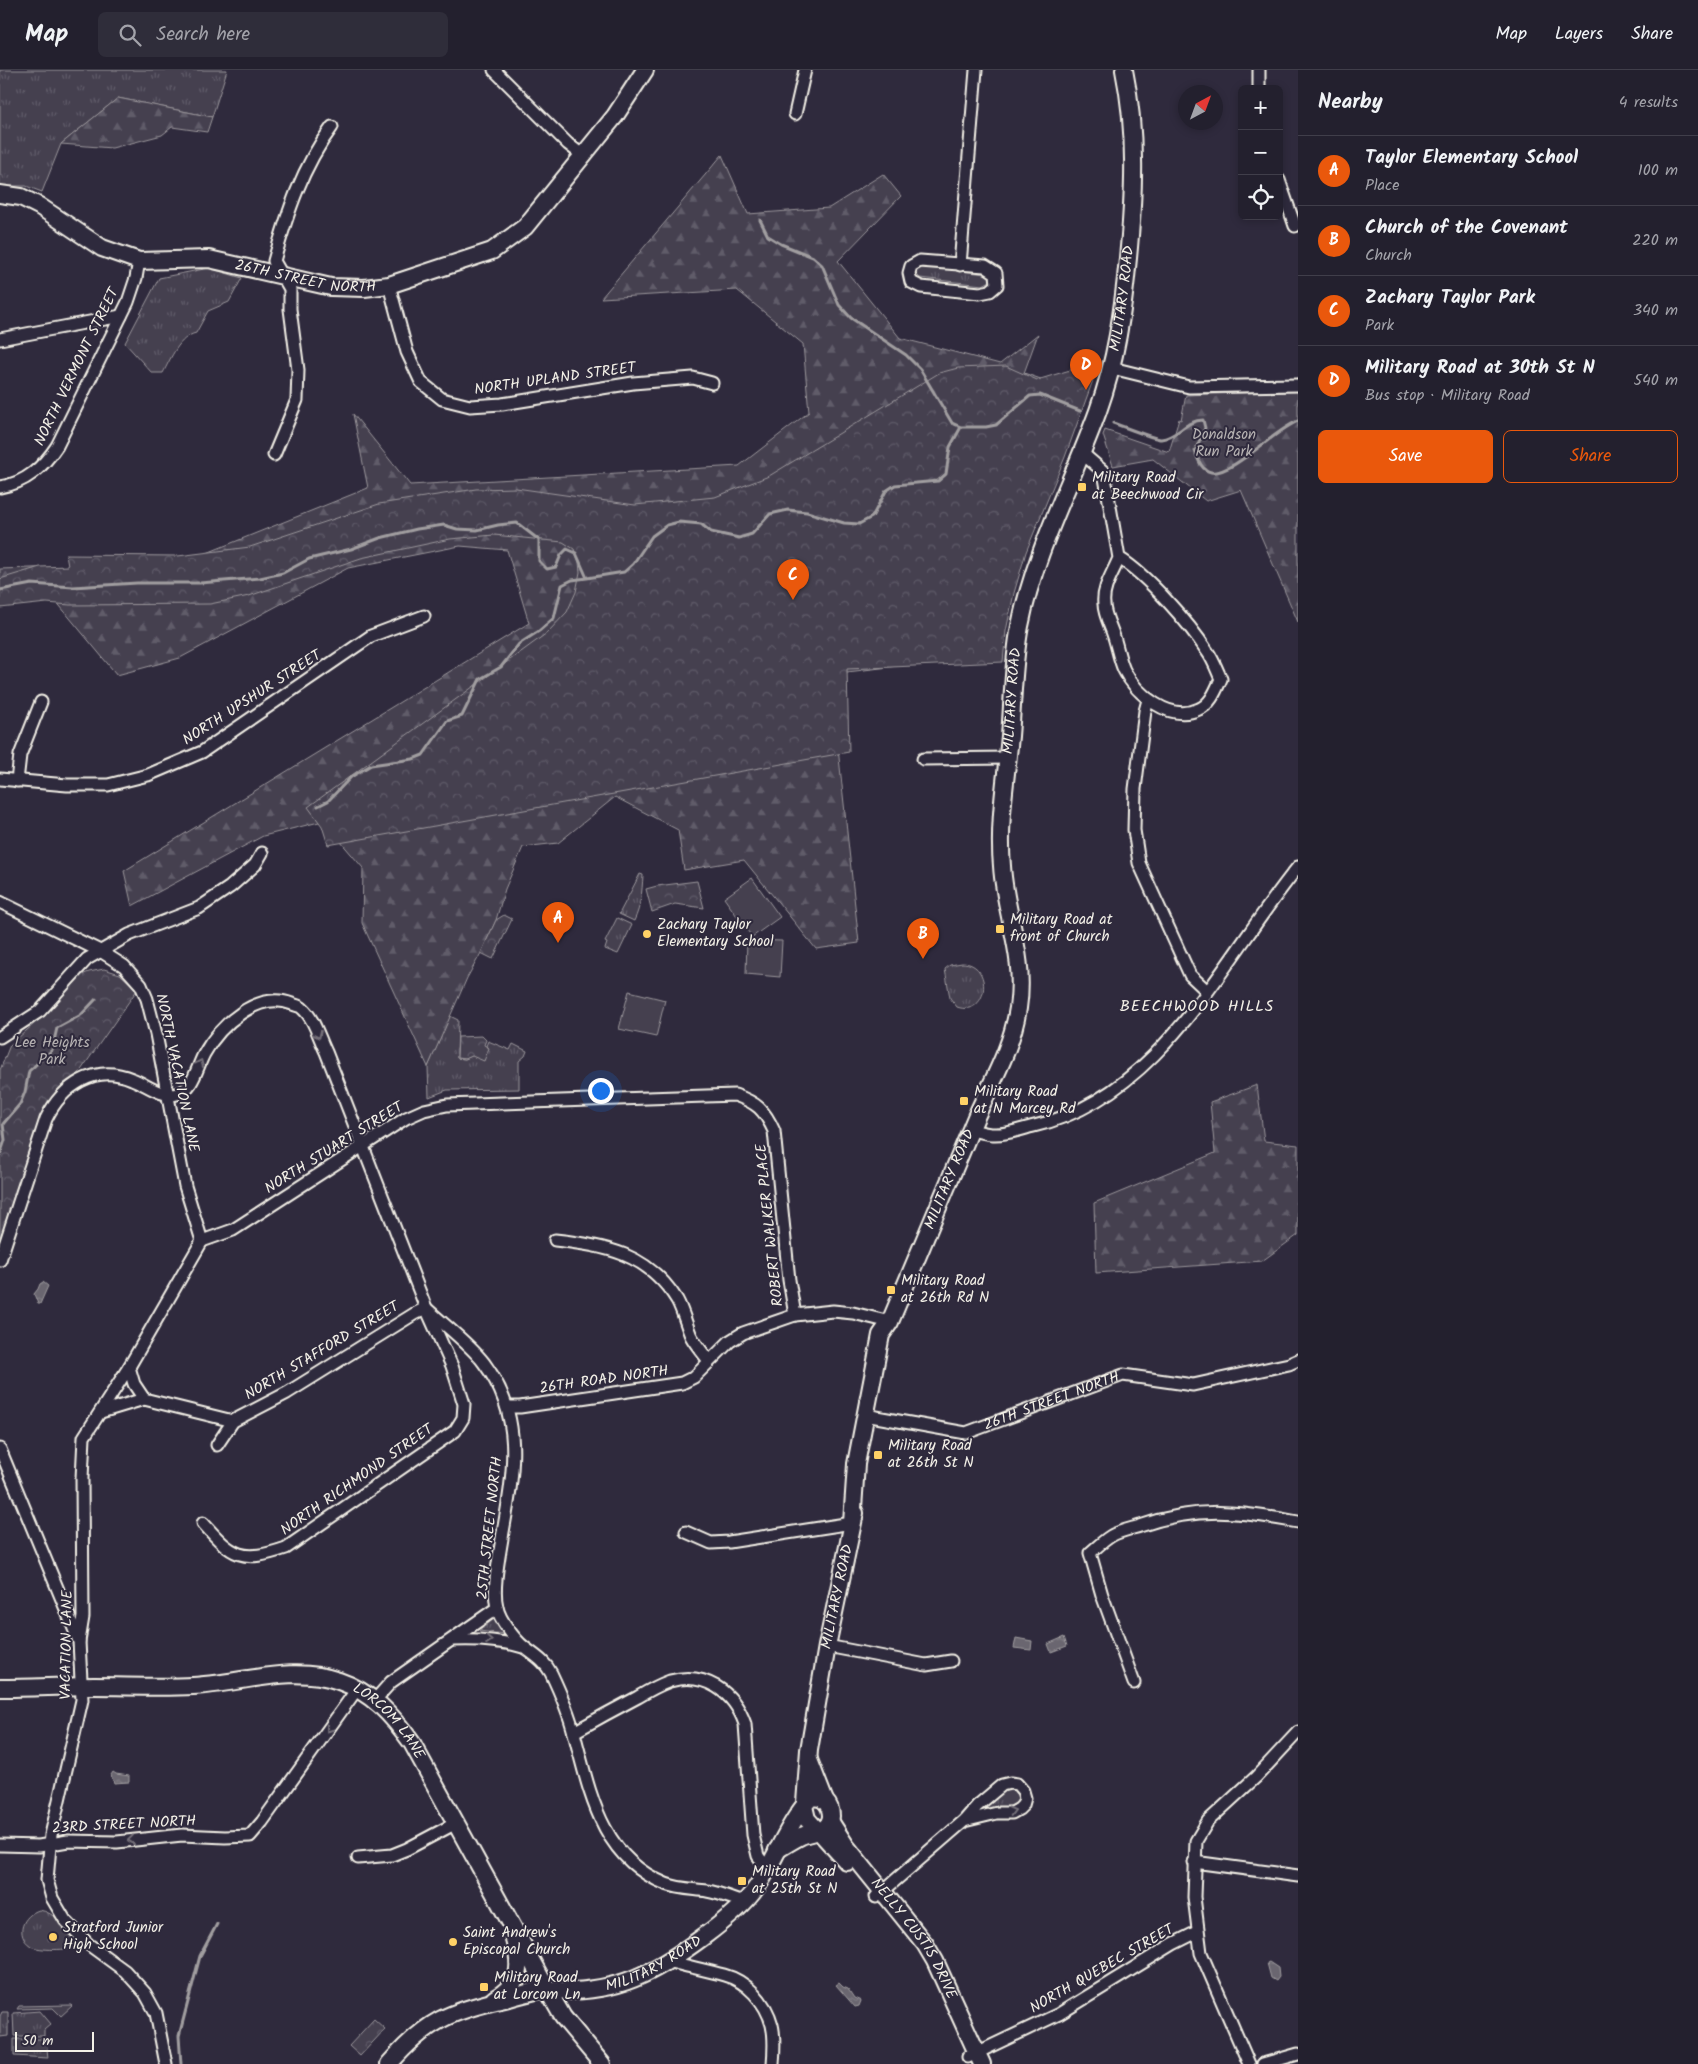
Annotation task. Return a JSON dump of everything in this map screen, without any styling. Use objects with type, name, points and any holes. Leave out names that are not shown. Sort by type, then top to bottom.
[{"type":"main road","name":"26TH STREET NORTH","points":[[0,194],[21,196],[102,248],[138,261],[209,259],[331,287],[364,288],[389,285],[492,251],[515,235],[534,217],[615,116],[645,70]]},
{"type":"main road","name":"MILITARY ROAD","points":[[389,2064],[424,2028],[452,2013],[480,2004],[546,1989],[571,1991],[614,1985],[642,1975],[667,1961],[714,1928],[755,1889],[768,1869],[789,1827],[804,1805],[805,1780],[827,1646],[852,1523],[856,1464],[870,1416],[881,1335],[890,1322],[971,1130],[1008,1051],[1018,1009],[1020,980],[1018,948],[1002,867],[1002,828],[1020,627],[1033,574],[1045,539],[1082,453],[1112,368],[1122,318],[1132,216],[1133,137],[1124,70]]},
{"type":"main road","name":"LORCOM LANE","points":[[0,1688],[190,1686],[289,1673],[324,1677],[339,1681],[375,1700],[394,1719],[412,1743],[546,1989],[563,2017],[602,2064]]},
{"type":"main road","points":[[777,1850],[797,1838],[822,1827],[831,1811],[825,1801],[809,1760]]},
{"type":"main road","points":[[822,1827],[807,1819],[804,1805],[810,1798],[816,1797],[825,1801]]},
{"type":"main road","name":"NELLY CUSTIS DRIVE","points":[[822,1827],[846,1846],[880,1894],[914,1928],[974,2060]]},
{"type":"main road","points":[[480,2004],[505,1993],[514,1983],[518,1973],[518,1954],[509,1920]]},
{"type":"street","points":[[494,70],[568,144],[582,155]]},
{"type":"street","points":[[795,114],[806,70]]},
{"type":"street","points":[[960,265],[976,70]]},
{"type":"street","points":[[1259,70],[1259,85]]},
{"type":"street","points":[[274,455],[297,400],[298,370],[290,309],[290,289],[274,261],[297,190],[317,148],[332,127]]},
{"type":"street","points":[[1283,192],[1295,226]]},
{"type":"street","name":"NORTH VERMONT STREET","points":[[0,487],[28,477],[44,464],[50,456],[120,316],[136,278],[138,261]]},
{"type":"street","points":[[920,261],[960,265],[985,266],[996,273],[997,285],[990,291],[980,293],[921,287],[911,282],[909,273],[911,266],[920,261]]},
{"type":"street","name":"NORTH UPLAND STREET","points":[[389,285],[407,352],[421,382],[442,399],[470,406],[502,404],[633,383],[693,378],[712,383]]},
{"type":"street","points":[[0,339],[120,316]]},
{"type":"street","points":[[1112,368],[1189,387],[1298,385]]},
{"type":"street","points":[[1082,453],[1104,472],[1119,558],[1104,591],[1104,606],[1124,670],[1148,700],[1168,710],[1186,713],[1200,709],[1210,700],[1221,679],[1208,652],[1177,612],[1131,565],[1119,558]]},
{"type":"street","name":"NORTH UPSHUR STREET","points":[[0,779],[68,785],[108,785],[148,775],[202,752],[372,636],[424,616]]},
{"type":"street","points":[[1148,700],[1135,789],[1134,830],[1138,863],[1190,976],[1207,991]]},
{"type":"street","points":[[17,781],[20,755],[41,702]]},
{"type":"street","points":[[923,759],[1008,758]]},
{"type":"street","points":[[0,1037],[40,1011],[86,959],[102,952],[129,935],[198,908],[230,887],[255,865],[262,853]]},
{"type":"street","points":[[971,1130],[994,1134],[1053,1122],[1087,1108],[1110,1094],[1156,1053],[1184,1022],[1298,867]]},
{"type":"street","name":"NORTH VACATION LANE","points":[[0,902],[102,952],[124,966],[141,985],[154,1025],[185,1186],[202,1241]]},
{"type":"street","name":"25TH STREET NORTH","points":[[168,1096],[179,1094],[187,1088],[204,1054],[230,1021],[260,1004],[283,1000],[302,1008],[312,1022],[326,1052],[426,1308],[446,1351]]},
{"type":"street","points":[[0,1260],[46,1119],[52,1106],[61,1094],[72,1085],[90,1076],[117,1074],[131,1078],[168,1096]]},
{"type":"street","name":"NORTH STUART STREET","points":[[202,1241],[234,1230],[406,1118],[424,1110],[447,1105],[735,1095],[758,1106]]},
{"type":"street","name":"ROBERT WALKER PLACE","points":[[758,1106],[767,1115],[774,1131],[789,1280],[795,1315]]},
{"type":"street","points":[[555,1240],[601,1246],[627,1255],[644,1264],[664,1281],[678,1302],[692,1338],[709,1361]]},
{"type":"street","name":"VACATION LANE","points":[[166,2064],[156,2012],[145,1993],[125,1972],[88,1944],[65,1919],[52,1898],[47,1880],[49,1844],[82,1708],[83,1686],[80,1641],[83,1617],[82,1478],[84,1437],[129,1367],[202,1241]]},
{"type":"street","name":"25TH STREET NORTH","points":[[426,1308],[483,1361],[496,1380],[508,1407],[513,1440],[513,1474],[496,1587],[497,1608],[512,1634],[523,1647],[544,1662],[550,1671],[574,1732],[597,1814],[606,1833],[619,1850],[635,1865],[666,1884],[709,1891],[743,1902]]},
{"type":"street","name":"NORTH STAFFORD STREET","points":[[233,1420],[287,1393],[426,1308]]},
{"type":"street","name":"26TH ROAD NORTH","points":[[508,1407],[520,1407],[682,1383],[694,1377],[730,1342],[743,1333],[795,1315],[833,1311],[853,1313],[890,1322]]},
{"type":"street","name":"NORTH RICHMOND STREET","points":[[203,1523],[222,1545],[234,1552],[249,1556],[264,1555],[286,1548],[455,1431],[463,1418],[464,1404],[446,1351]]},
{"type":"street","name":"26TH STREET NORTH","points":[[870,1416],[966,1433],[1123,1374],[1193,1385],[1289,1364],[1298,1360]]},
{"type":"street","points":[[129,1367],[134,1384],[144,1399]]},
{"type":"street","points":[[101,1412],[144,1399],[233,1420],[217,1445]]},
{"type":"street","points":[[0,1451],[80,1641]]},
{"type":"street","points":[[1134,1683],[1102,1596],[1090,1553],[1111,1536],[1152,1521],[1172,1517],[1206,1512],[1235,1512],[1298,1522]]},
{"type":"street","points":[[686,1532],[711,1543],[729,1542],[852,1523]]},
{"type":"street","points":[[375,1700],[391,1682],[454,1640],[497,1608]]},
{"type":"street","points":[[454,1640],[504,1641],[523,1647]]},
{"type":"street","points":[[827,1646],[926,1665],[951,1661]]},
{"type":"street","points":[[574,1732],[670,1681],[693,1679],[721,1689],[731,1698],[741,1712],[745,1724],[753,1835],[758,1856],[768,1869]]},
{"type":"street","name":"23RD STREET NORTH","points":[[0,1846],[37,1846],[68,1841],[117,1842],[182,1835],[250,1836],[357,1689]]},
{"type":"street","points":[[1250,2064],[1201,1953],[1194,1896],[1196,1841],[1204,1826],[1298,1732]]},
{"type":"street","points":[[880,1894],[964,1821],[977,1806],[1006,1783],[1017,1784],[1023,1791],[1025,1798],[1023,1805],[1012,1813],[964,1821]]},
{"type":"street","points":[[358,1858],[392,1855],[408,1849],[456,1823]]},
{"type":"street","points":[[1194,1862],[1298,1876]]},
{"type":"street","name":"NORTH QUEBEC STREET","points":[[974,2060],[1059,2014],[1173,1944],[1197,1932]]},
{"type":"street","points":[[667,1961],[694,1969],[726,1975],[748,1987],[763,2002],[773,2026],[773,2064]]},
{"type":"street","points":[[1263,2064],[1298,2054]]},
{"type":"green space","points":[[0,70],[227,70],[212,117],[118,98],[61,144],[42,192],[26,186],[0,186]]},
{"type":"green space","points":[[118,98],[212,117],[207,132],[172,127],[162,135],[112,148],[61,144]]},
{"type":"green space","points":[[722,155],[748,214],[829,208],[883,174],[901,196],[838,261],[900,338],[1000,364],[1038,334],[1024,373],[1085,395],[983,656],[830,674],[859,943],[816,949],[744,860],[684,870],[678,830],[615,797],[558,843],[523,847],[505,889],[496,920],[467,978],[428,1067],[362,923],[363,868],[323,821],[263,836],[132,906],[124,871],[529,623],[507,550],[460,546],[348,568],[180,658],[117,675],[55,600],[0,599],[0,569],[182,563],[368,488],[353,414],[410,485],[739,466],[809,412],[803,344],[737,290],[601,298]]},
{"type":"green space","points":[[921,266],[985,274],[989,277],[990,281],[983,285],[920,278],[915,273],[916,269]]},
{"type":"green space","points":[[209,268],[242,278],[229,302],[208,311],[196,333],[180,343],[163,373],[152,373],[125,343],[159,278]]},
{"type":"green space","points":[[1100,361],[1065,457],[1026,552],[1014,593],[1006,631],[1003,662],[847,669],[849,752],[328,845],[322,826],[308,807],[547,633],[567,612],[576,592],[580,572],[579,562],[574,549],[563,542],[494,535],[450,539],[361,558],[249,596],[210,604],[70,605],[47,603],[0,608],[0,579],[40,567],[68,566],[66,555],[178,556],[250,547],[379,504],[476,489],[516,488],[635,505],[715,497],[769,476],[939,373],[958,368],[1006,366],[1037,380]]},
{"type":"green space","name":"Donaldson Run Park","points":[[1298,391],[1298,622],[1241,490],[1206,501],[1153,459],[1113,466],[1103,435],[1105,430],[1169,452],[1179,419],[1181,420],[1186,395]]},
{"type":"green space","points":[[640,874],[643,875],[642,893],[634,921],[619,914]]},
{"type":"green space","points":[[752,878],[780,917],[752,937],[724,898]]},
{"type":"green space","points":[[697,881],[704,908],[675,904],[652,912],[646,889]]},
{"type":"green space","points":[[504,915],[512,919],[493,959],[481,953],[496,920]]},
{"type":"green space","points":[[617,918],[632,925],[618,954],[605,949],[607,943],[605,942]]},
{"type":"green space","points":[[747,940],[782,941],[780,977],[746,974]]},
{"type":"green space","points":[[962,963],[972,965],[979,971],[983,980],[984,989],[981,998],[976,1005],[968,1008],[957,1007],[950,998],[945,969],[950,965]]},
{"type":"green space","name":"Lee Heights Park","points":[[104,969],[120,974],[137,990],[79,1073],[64,1083],[47,1105],[36,1131],[0,1243],[0,1070],[10,1045],[50,1010],[79,976]]},
{"type":"green space","points":[[629,991],[665,1000],[656,1037],[619,1029]]},
{"type":"green space","points":[[450,1016],[458,1020],[457,1058],[465,1059],[489,1048],[486,1046],[488,1041],[510,1050],[513,1044],[527,1051],[525,1056],[519,1061],[519,1089],[447,1090],[429,1097],[428,1067]]},
{"type":"green space","points":[[482,1036],[486,1040],[484,1045],[489,1048],[484,1061],[472,1056],[465,1059],[457,1058],[458,1037]]},
{"type":"green space","points":[[1257,1085],[1264,1141],[1298,1145],[1298,1235],[1262,1261],[1096,1273],[1094,1203],[1215,1153],[1210,1102]]},
{"type":"green space","points":[[496,1619],[505,1634],[479,1631]]},
{"type":"green space","points":[[1010,1788],[1017,1791],[1020,1797],[1016,1805],[983,1810],[995,1797]]},
{"type":"green space","points":[[39,1910],[45,1911],[60,1921],[78,1939],[80,1943],[78,1947],[40,1949],[31,1946],[23,1936],[23,1926],[29,1916]]},
{"type":"green space","points":[[19,2006],[72,2006],[61,2016],[53,2008],[17,2009]]},
{"type":"green space","points":[[40,2011],[51,2024],[44,2030],[44,2036],[14,2036],[13,2013]]},
{"type":"green space","points":[[2,2012],[8,2012],[8,2036],[0,2037],[0,2016]]},
{"type":"green space","points":[[374,2019],[385,2029],[360,2056],[349,2046]]},
{"type":"green space","points":[[14,2039],[46,2040],[48,2058],[14,2056]]},
{"type":"water","points":[[43,1282],[48,1286],[40,1304],[38,1304],[34,1294]]},
{"type":"water","points":[[1064,1637],[1067,1646],[1051,1652],[1048,1644]]},
{"type":"water","points":[[1016,1638],[1032,1641],[1031,1650],[1014,1648]]},
{"type":"water","points":[[113,1772],[129,1776],[129,1782],[114,1783],[111,1775]]},
{"type":"water","points":[[1269,1962],[1278,1968],[1279,1977],[1276,1981],[1271,1978],[1267,1963]]},
{"type":"water","points":[[839,1983],[848,1989],[854,1998],[861,2001],[859,2006],[855,2007],[836,1985]]},
{"type":"waterway","points":[[760,220],[768,236],[781,244],[813,257],[822,265],[839,305],[851,318],[906,355],[920,369],[952,423],[961,427],[996,425],[1030,396],[1040,395],[1080,411]]},
{"type":"waterway","points":[[1113,423],[1161,439],[1167,438],[1192,423],[1203,420],[1205,428],[1195,451],[1202,467],[1211,472],[1230,467],[1278,432],[1298,421]]},
{"type":"waterway","points":[[0,590],[32,584],[73,587],[137,583],[200,583],[260,578],[283,573],[309,559],[351,549],[380,538],[444,525],[457,529],[477,530],[517,523],[539,540],[539,561],[547,569],[556,567],[561,555],[567,549],[576,553],[587,578],[624,572],[633,564],[652,536],[667,525],[679,522],[701,524],[711,532],[739,538],[752,534],[770,514],[788,510],[807,512],[844,523],[859,524],[872,517],[886,491],[895,485],[938,481],[946,474],[950,447],[961,427]]},
{"type":"waterway","points":[[318,806],[328,801],[351,777],[371,765],[413,759],[423,755],[447,721],[462,716],[480,679],[501,667],[519,644],[554,618],[562,585],[572,580],[587,578]]},
{"type":"waterway","points":[[0,1155],[5,1140],[3,1124],[20,1104],[25,1092],[29,1071],[52,1050],[57,1028],[81,1015],[96,999]]},
{"type":"waterway","points":[[181,2064],[179,2036],[200,1956],[217,1924]]},
{"type":"place","name":"Military Road at 30th St N","points":[[1086,390]]},
{"type":"place","name":"Military Road at Beechwood Cir","points":[[1082,487]]},
{"type":"place","name":"Zachary Taylor Park","points":[[793,600]]},
{"type":"place","name":"Military Road at front of Church","points":[[1000,929]]},
{"type":"place","name":"Zachary Taylor Elementary School","points":[[647,934]]},
{"type":"place","name":"Taylor Elementary School","points":[[558,943]]},
{"type":"place","name":"Church of the Covenant","points":[[923,959]]},
{"type":"place","name":"Military Road at N Marcey Rd","points":[[964,1101]]},
{"type":"place","name":"Military Road at 26th Rd N","points":[[891,1290]]},
{"type":"place","name":"Military Road at 26th St N","points":[[878,1455]]},
{"type":"place","name":"Military Road at 25th St N","points":[[742,1881]]},
{"type":"place","name":"Stratford Junior High School","points":[[53,1937]]},
{"type":"place","name":"Saint Andrew's Episcopal Church","points":[[453,1942]]},
{"type":"place","name":"Military Road at Lorcom Ln","points":[[484,1987]]},
{"type":"district","name":"BEECHWOOD HILLS","points":[[1197,1006]]}]
